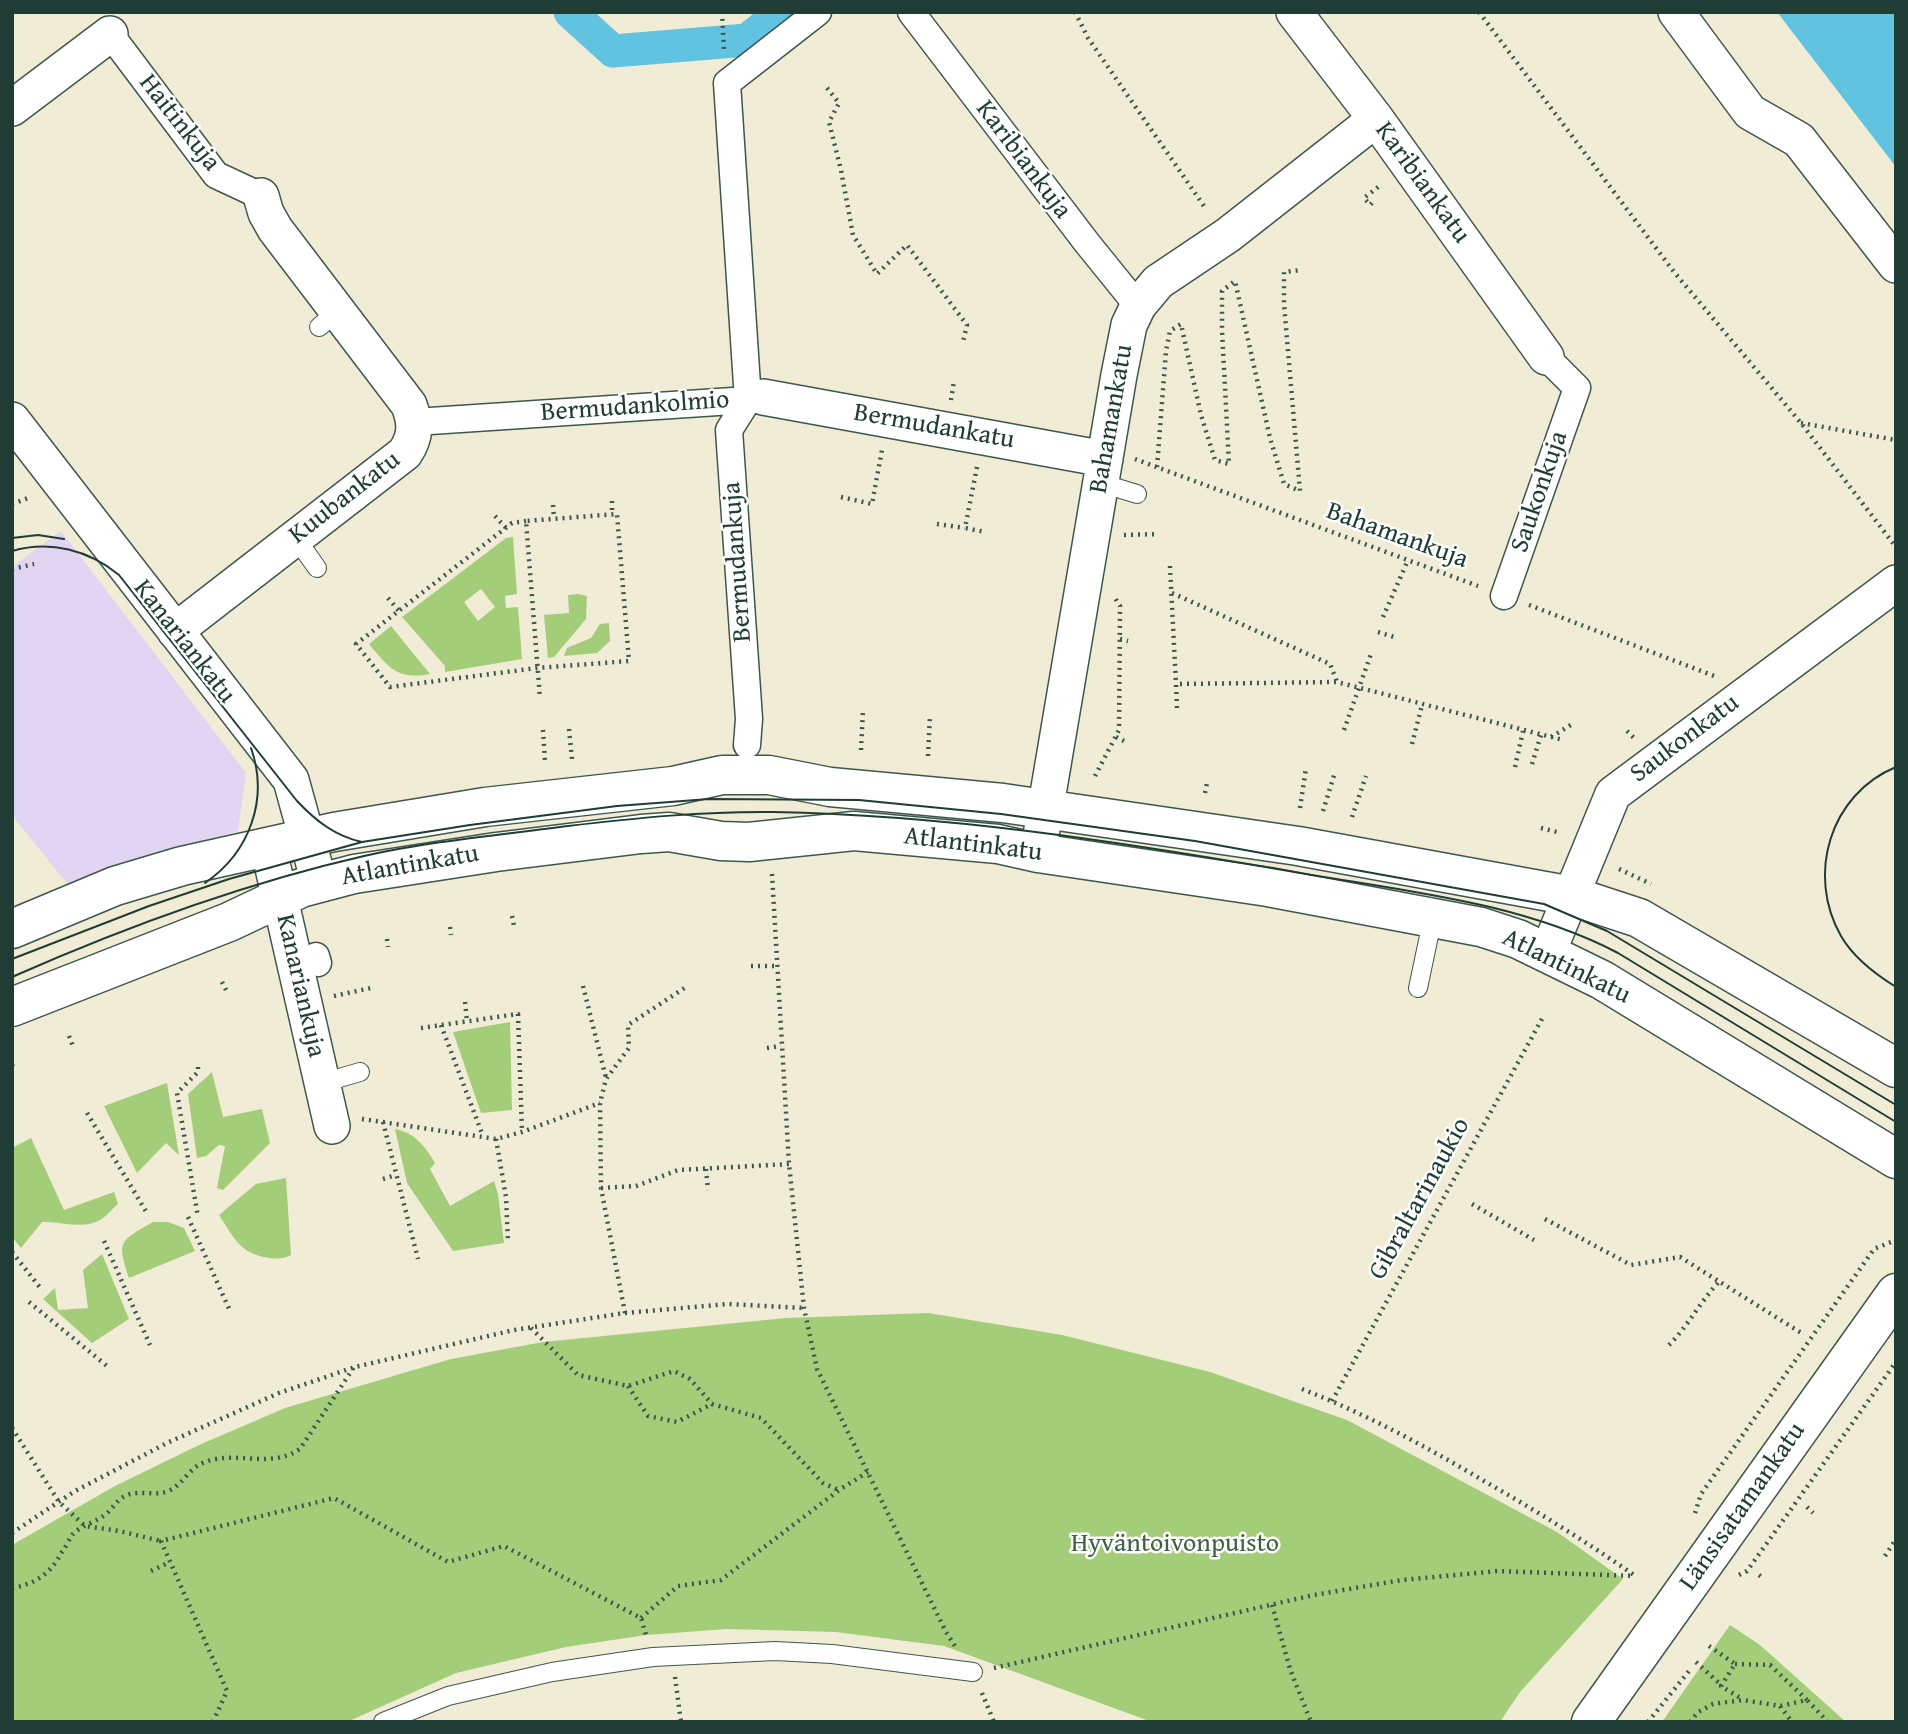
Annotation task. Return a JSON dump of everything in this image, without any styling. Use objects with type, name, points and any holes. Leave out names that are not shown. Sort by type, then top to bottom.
[{"type":"street","name":"Bermudankolmio","points":[[415,422],[756,398],[727,83],[818,12]]},
{"type":"street","name":"Karibiankuja","points":[[911,12],[1138,306]]},
{"type":"street","name":"Karibiankatu","points":[[1294,12],[1376,119],[1546,357]]},
{"type":"street","points":[[1676,12],[1750,112],[1800,140],[1896,265]]},
{"type":"street","points":[[12,108],[110,34]]},
{"type":"street","name":"Haitinkuja","points":[[110,34],[216,175],[261,196]]},
{"type":"street","name":"Bahamankatu","points":[[1041,832],[1129,325],[1138,306],[1158,282],[1228,235],[1376,119]]},
{"type":"street","name":"Kuubankatu","points":[[175,631],[405,453],[414,439],[415,422],[410,405],[328,319],[266,213],[261,196]]},
{"type":"street","name":"Saukonkuja","points":[[1504,596],[1577,388],[1546,357]]},
{"type":"street","name":"Bermudankatu","points":[[756,398],[1105,464]]},
{"type":"street","name":"Bermudankuja","points":[[747,745],[749,719],[729,430],[756,398]]},
{"type":"street","name":"Kanariankatu","points":[[12,420],[291,780],[319,882]]},
{"type":"street","name":"Saukonkatu","points":[[1548,952],[1613,794],[1896,583]]},
{"type":"street","name":"Atlantinkatu","points":[[12,929],[115,886],[182,866],[307,838],[472,809],[567,796],[661,788],[722,775],[769,775],[1041,832],[1268,887],[1433,916],[1518,939],[1602,980],[1896,1158]]},
{"type":"street","name":"Atlantinkatu","points":[[12,1007],[229,922],[279,897],[319,882],[354,874],[468,855],[669,832],[721,841],[749,842],[854,831],[998,844],[1041,832],[1298,846],[1572,896],[1639,918],[1896,1068]]},
{"type":"street","name":"Kanariankuja","points":[[268,846],[322,1083],[344,1122]]},
{"type":"street","name":"Länsisatamankatu","points":[[1591,1722],[1896,1293]]},
{"type":"lane","points":[[1105,464],[1137,494]]},
{"type":"lane","points":[[295,537],[317,568]]},
{"type":"lane","points":[[1418,988],[1433,916]]},
{"type":"lane","points":[[322,1083],[360,1072]]},
{"type":"lane","points":[[383,1722],[461,1693],[552,1672],[653,1657],[775,1651],[973,1672]]},
{"type":"path","points":[[722,12],[723,46]]},
{"type":"path","points":[[1075,12],[1088,38],[1207,211],[1228,235]]},
{"type":"path","points":[[1479,12],[1674,272],[1801,423],[1896,547]]},
{"type":"path","points":[[827,88],[839,103],[829,122],[853,235],[877,274],[907,245],[967,325],[963,342]]},
{"type":"path","points":[[1372,203],[1370,205],[1364,198],[1380,185]]},
{"type":"path","points":[[1157,467],[1166,351],[1170,331],[1181,324],[1201,415],[1215,460],[1229,464],[1222,290],[1235,281],[1270,438],[1284,484],[1300,491],[1284,304],[1284,272],[1301,270]]},
{"type":"path","points":[[1801,423],[1896,440]]},
{"type":"path","name":"Bahamankuja","points":[[1105,464],[1157,467],[1751,689]]},
{"type":"path","points":[[841,497],[872,504],[875,485]]},
{"type":"path","points":[[12,504],[38,494]]},
{"type":"path","points":[[612,501],[612,515]]},
{"type":"path","points":[[965,528],[971,502]]},
{"type":"path","points":[[554,505],[554,519]]},
{"type":"path","points":[[617,514],[629,661],[537,668],[390,687],[356,644],[512,523],[554,519],[617,514]]},
{"type":"path","points":[[495,516],[506,528]]},
{"type":"path","points":[[526,522],[540,698]]},
{"type":"path","points":[[937,524],[985,532]]},
{"type":"path","points":[[1119,535],[1159,534]]},
{"type":"path","points":[[1383,617],[1408,560]]},
{"type":"path","points":[[12,569],[34,564]]},
{"type":"path","points":[[1170,566],[1177,708]]},
{"type":"path","points":[[1095,776],[1119,730],[1120,606],[1110,591]]},
{"type":"path","points":[[1172,593],[1330,664],[1337,682]]},
{"type":"path","points":[[388,598],[399,611]]},
{"type":"path","points":[[1378,632],[1394,637]]},
{"type":"path","points":[[1120,639],[1128,641]]},
{"type":"path","points":[[1344,730],[1371,654]]},
{"type":"path","points":[[1176,684],[1337,682],[1563,740]]},
{"type":"path","points":[[1412,744],[1422,705]]},
{"type":"path","points":[[861,750],[863,711]]},
{"type":"path","points":[[928,755],[930,715]]},
{"type":"path","points":[[1551,737],[1574,723]]},
{"type":"path","points":[[569,729],[572,759]]},
{"type":"path","points":[[542,730],[545,762]]},
{"type":"path","points":[[1515,767],[1523,731]]},
{"type":"path","points":[[1627,731],[1634,739]]},
{"type":"path","points":[[1532,764],[1541,735]]},
{"type":"path","points":[[1116,737],[1124,741]]},
{"type":"path","points":[[1300,808],[1306,768]]},
{"type":"path","points":[[1323,811],[1335,772]]},
{"type":"path","points":[[1352,817],[1366,776]]},
{"type":"path","points":[[1205,793],[1207,783]]},
{"type":"path","points":[[1541,828],[1565,834]]},
{"type":"path","points":[[772,865],[789,1164],[804,1308],[817,1369],[946,1632],[973,1672],[994,1722]]},
{"type":"path","points":[[512,916],[514,926]]},
{"type":"path","points":[[450,926],[451,935]]},
{"type":"path","points":[[387,939],[388,947]]},
{"type":"path","points":[[751,966],[777,966]]},
{"type":"path","points":[[222,982],[226,992]]},
{"type":"path","points":[[583,986],[606,1079]]},
{"type":"path","points":[[625,1313],[601,1188],[600,1103],[606,1079],[629,1048],[628,1025],[686,987]]},
{"type":"path","points":[[327,998],[370,988]]},
{"type":"path","points":[[465,1002],[467,1021]]},
{"type":"path","points":[[421,1028],[518,1014],[522,1132]]},
{"type":"path","name":"Gibraltarinaukio","points":[[1332,1401],[1542,1017]]},
{"type":"path","points":[[442,1025],[484,1137]]},
{"type":"path","points":[[69,1036],[73,1046]]},
{"type":"path","points":[[767,1048],[782,1046]]},
{"type":"path","points":[[198,1067],[198,1072],[177,1093],[198,1217]]},
{"type":"path","points":[[344,1122],[383,1122],[496,1139],[600,1103]]},
{"type":"path","points":[[87,1113],[147,1213]]},
{"type":"path","points":[[383,1122],[418,1259]]},
{"type":"path","points":[[496,1139],[506,1197],[508,1242]]},
{"type":"path","points":[[601,1188],[636,1186],[678,1170],[789,1164]]},
{"type":"path","points":[[706,1169],[708,1190]]},
{"type":"path","points":[[383,1179],[396,1175]]},
{"type":"path","points":[[1472,1204],[1534,1240]]},
{"type":"path","points":[[188,1217],[230,1311]]},
{"type":"path","points":[[1545,1220],[1631,1265],[1680,1257],[1803,1334]]},
{"type":"path","points":[[1695,1524],[1701,1494],[1874,1249],[1896,1240]]},
{"type":"path","points":[[104,1241],[150,1345]]},
{"type":"path","points":[[12,1252],[42,1290]]},
{"type":"path","points":[[1669,1345],[1718,1283]]},
{"type":"path","points":[[29,1302],[107,1366]]},
{"type":"path","points":[[12,1533],[75,1491],[169,1442],[279,1393],[355,1367],[530,1328],[625,1313],[728,1304],[804,1308]]},
{"type":"path","points":[[530,1328],[578,1375],[628,1386],[674,1370],[691,1379],[712,1404],[761,1418],[823,1482],[839,1490]]},
{"type":"path","points":[[12,1588],[34,1582],[54,1566],[73,1534],[106,1514],[124,1497],[133,1493],[170,1491],[201,1463],[218,1458],[265,1460],[300,1449],[355,1367]]},
{"type":"path","points":[[628,1386],[648,1416],[677,1422],[712,1404]]},
{"type":"path","points":[[973,1672],[1314,1595],[1402,1580],[1498,1571],[1635,1576],[1589,1543],[1448,1460],[1356,1410],[1303,1389]]},
{"type":"path","points":[[12,1428],[59,1502],[85,1526],[161,1541],[334,1498],[447,1562],[504,1546],[640,1618],[653,1657]]},
{"type":"path","points":[[640,1618],[678,1586],[721,1580],[839,1490],[868,1472]]},
{"type":"path","points":[[1807,1507],[1813,1513]]},
{"type":"path","points":[[1885,1556],[1896,1539]]},
{"type":"path","points":[[161,1541],[227,1691],[213,1722]]},
{"type":"path","points":[[151,1571],[170,1562]]},
{"type":"path","points":[[1272,1605],[1290,1669],[1311,1722]]},
{"type":"path","points":[[1709,1646],[1735,1664],[1770,1665],[1828,1722]]},
{"type":"path","points":[[672,1656],[681,1722]]},
{"type":"path","points":[[1696,1662],[1721,1686],[1743,1700]]},
{"type":"path","points":[[1721,1686],[1735,1664]]},
{"type":"path","points":[[1648,1722],[1689,1671]]},
{"type":"path","points":[[1690,1722],[1698,1712],[1713,1704],[1743,1700],[1780,1706],[1807,1700]]},
{"type":"path","points":[[1780,1706],[1792,1722]]},
{"type":"shaded area","points":[[61,531],[246,773],[238,831],[69,886],[12,815],[12,567]]},
{"type":"green space","points":[[513,537],[517,594],[505,596],[506,608],[518,607],[522,659],[445,672],[445,666],[402,617],[506,538]],"holes":[[[481,589],[495,607],[478,621],[464,602]]]},
{"type":"green space","points":[[568,595],[587,596],[586,619],[554,657],[548,658],[544,615],[569,613]]},
{"type":"green space","points":[[609,623],[610,641],[597,653],[564,656],[567,648],[591,638],[600,624]]},
{"type":"green space","points":[[391,626],[430,674],[401,673],[388,666],[369,644]]},
{"type":"green space","points":[[510,1022],[512,1110],[481,1113],[453,1032]]},
{"type":"green space","points":[[212,1072],[223,1117],[262,1109],[270,1143],[223,1190],[217,1188],[225,1146],[219,1145],[206,1156],[197,1158],[188,1094]]},
{"type":"green space","points":[[167,1083],[179,1155],[166,1143],[137,1173],[104,1106]]},
{"type":"green space","points":[[395,1129],[414,1137],[428,1151],[435,1163],[430,1169],[450,1206],[494,1181],[504,1243],[453,1251],[407,1183]]},
{"type":"green space","points":[[31,1138],[64,1210],[114,1192],[118,1204],[93,1223],[79,1225],[42,1222],[21,1248],[12,1237],[12,1148]]},
{"type":"green space","points":[[286,1178],[291,1255],[275,1259],[251,1253],[239,1244],[219,1215],[256,1184]]},
{"type":"green space","points":[[153,1222],[168,1222],[184,1228],[195,1251],[129,1278],[122,1249],[124,1243],[127,1238]]},
{"type":"green space","points":[[102,1254],[129,1319],[92,1343],[43,1299],[55,1288],[58,1310],[88,1308],[83,1270]]},
{"type":"green space","name":"Hyväntoivonpuisto","points":[[928,1313],[1062,1335],[1210,1372],[1347,1420],[1557,1532],[1623,1579],[1520,1692],[1500,1722],[1152,1722],[944,1646],[836,1632],[727,1629],[646,1635],[566,1647],[456,1673],[347,1722],[12,1722],[12,1545],[115,1486],[199,1445],[285,1408],[451,1359],[543,1342],[786,1318]]},
{"type":"green space","points":[[1730,1625],[1760,1645],[1846,1722],[1662,1722]]},
{"type":"water","points":[[1777,12],[1896,12],[1896,167]]},
{"type":"waterway","points":[[570,12],[613,51],[747,40],[782,12]]},
{"type":"tram line","points":[[12,538],[38,535],[64,539]]},
{"type":"tram line","points":[[12,551],[55,547],[95,559],[119,575],[297,801],[326,827],[362,842]]},
{"type":"tram line","points":[[205,883],[234,856],[252,823],[258,786],[251,748]]},
{"type":"tram line","points":[[1896,767],[1873,780],[1855,796],[1840,816],[1826,863],[1826,888],[1831,912],[1841,936],[1865,964],[1896,987]]},
{"type":"tram line","points":[[12,959],[149,906],[229,879],[362,842],[617,806],[709,799],[859,800],[1001,814],[1195,841],[1544,904],[1607,931],[1896,1105]]},
{"type":"tram line","points":[[12,977],[185,908],[275,879],[389,851],[568,826],[696,814],[774,812],[902,818],[1030,831],[1157,849],[1411,891],[1539,920],[1618,953],[1896,1122]]}]
